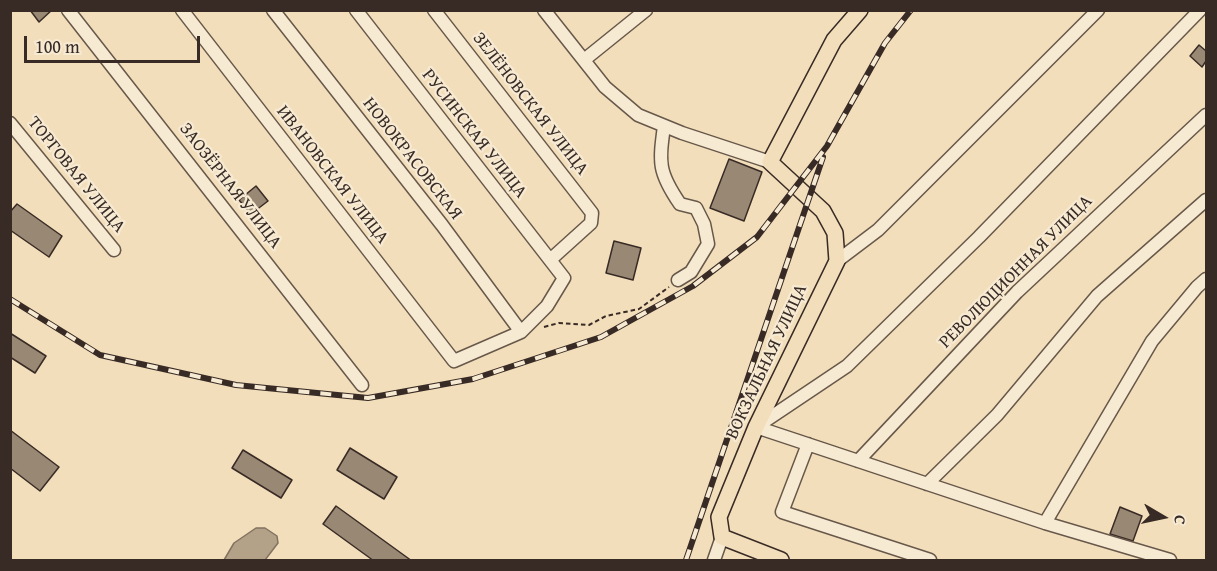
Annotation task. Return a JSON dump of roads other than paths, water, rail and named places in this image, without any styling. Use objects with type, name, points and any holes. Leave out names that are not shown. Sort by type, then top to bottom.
[{"type":"main road","points":[[837,261],[835,233],[823,211],[770,162],[834,40],[860,10]]},
{"type":"main road","name":"ВОКЗАЛЬНАЯ УЛИЦА","points":[[722,537],[718,517],[756,427],[837,261]]},
{"type":"main road","points":[[722,537],[781,561]]},
{"type":"street","name":"ЗАОЗЁРНАЯ УЛИЦА","points":[[68,10],[362,385]]},
{"type":"street","name":"ИВАНОВСКАЯ УЛИЦА","points":[[182,10],[454,361],[521,332]]},
{"type":"street","name":"НОВОКРАСОВСКАЯ","points":[[273,10],[442,225],[521,332]]},
{"type":"street","name":"РУСИНСКАЯ УЛИЦА","points":[[356,10],[564,278],[548,306],[521,332]]},
{"type":"street","name":"ЗЕЛЁНОВСКАЯ УЛИЦА","points":[[434,10],[592,213],[591,223],[550,260]]},
{"type":"street","points":[[544,10],[605,87],[638,115],[770,162]]},
{"type":"street","points":[[584,60],[646,10]]},
{"type":"street","points":[[837,261],[878,230],[1098,10]]},
{"type":"street","points":[[756,427],[847,366],[979,237],[1200,10]]},
{"type":"street","name":"РЕВОЛЮЦИОННАЯ УЛИЦА","points":[[858,461],[1017,292],[1206,115]]},
{"type":"street","name":"ТОРГОВАЯ УЛИЦА","points":[[10,123],[114,250]]},
{"type":"street","points":[[664,126],[660,159],[667,184],[680,204],[696,208],[704,224],[708,244],[691,272],[678,280]]},
{"type":"street","points":[[927,484],[997,415],[1096,296],[1206,200]]},
{"type":"street","points":[[1045,523],[1152,341],[1206,279]]},
{"type":"street","points":[[756,427],[1045,523],[1170,561]]},
{"type":"street","points":[[808,444],[782,512],[930,561]]},
{"type":"street","points":[[714,561],[722,537]]},
{"type":"railway","points":[[10,299],[100,355],[236,385],[368,398],[473,379],[601,337],[693,286],[757,237],[827,146],[885,43],[911,10]]},
{"type":"railway","points":[[686,560],[823,157]]}]
